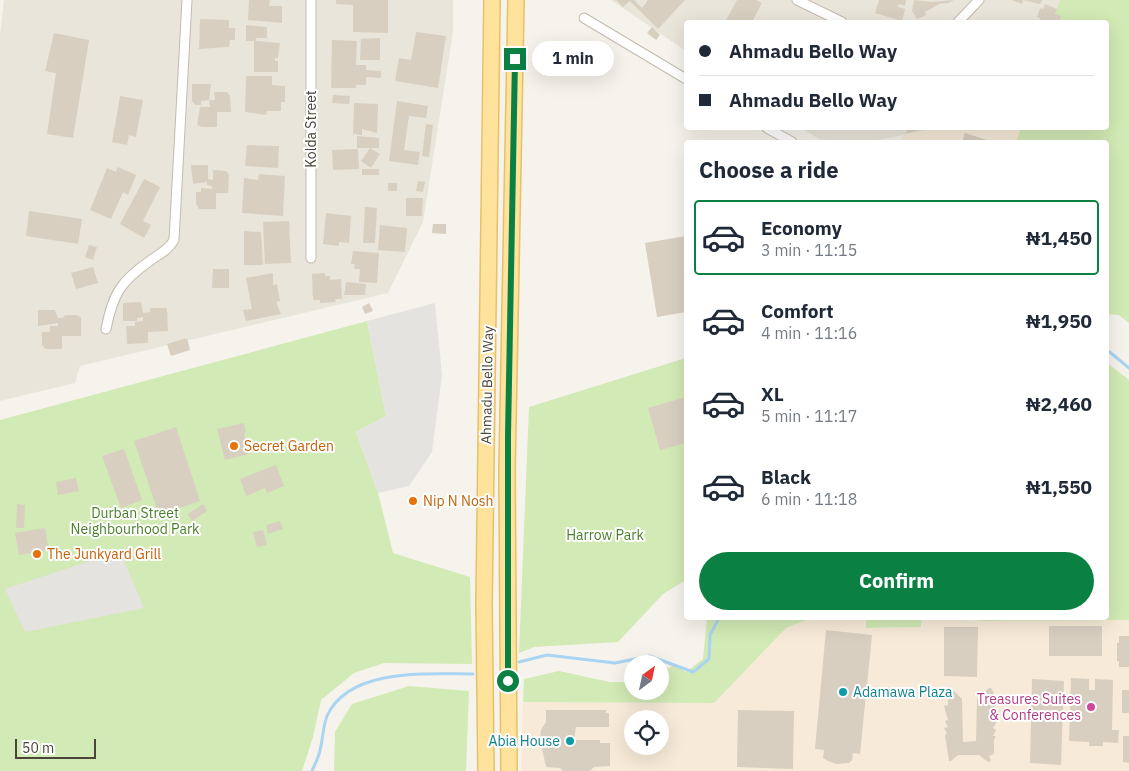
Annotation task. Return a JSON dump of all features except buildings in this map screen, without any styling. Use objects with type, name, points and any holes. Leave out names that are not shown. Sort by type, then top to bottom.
[{"type":"main road","name":"Ahmadu Bello Way","points":[[486,771],[484,605],[492,0]]},
{"type":"main road","name":"Ahmadu Bello Way","points":[[508,771],[507,605],[510,290],[516,0]]},
{"type":"street","points":[[106,329],[111,303],[121,286],[134,272],[169,249],[174,240],[187,0]]},
{"type":"street","name":"Kolda Street","points":[[311,0],[311,258]]},
{"type":"street","points":[[798,0],[838,20]]},
{"type":"street","points":[[960,20],[979,0]]},
{"type":"street","points":[[584,18],[684,78]]},
{"type":"street","points":[[771,130],[788,140]]},
{"type":"shaded area","points":[[4,0],[453,0],[453,32],[423,222],[388,293],[80,366],[75,383],[0,401],[0,34]]},
{"type":"shaded area","points":[[611,0],[1060,0],[1053,20],[684,20],[684,50]]},
{"type":"shaded area","points":[[804,130],[928,130],[879,140],[821,140]]},
{"type":"shaded area","points":[[929,130],[1020,130],[1017,140],[901,140],[901,136]]},
{"type":"shaded area","points":[[435,303],[442,375],[432,452],[409,486],[378,493],[356,432],[386,416],[367,321]]},
{"type":"shaded area","points":[[120,551],[144,608],[25,632],[5,589]]},
{"type":"shaded area","points":[[806,620],[866,620],[866,628],[922,627],[922,620],[1129,620],[1129,771],[521,771],[523,702],[714,703],[785,628]]},
{"type":"green space","points":[[1060,0],[1129,0],[1129,323],[1119,315],[1109,314],[1109,140],[1017,140],[1020,130],[1109,130],[1109,20],[1053,20]]},
{"type":"green space","name":"Durban Street Neighbourhood Park","points":[[367,321],[386,416],[356,432],[378,493],[393,553],[470,577],[472,664],[384,663],[354,673],[321,700],[313,737],[302,771],[0,771],[0,420]]},
{"type":"green space","name":"Harrow Park","points":[[684,359],[684,581],[663,594],[618,642],[534,647],[519,653],[529,407]]},
{"type":"green space","points":[[1109,364],[1129,380],[1129,620],[986,621],[974,620],[1109,620]]},
{"type":"green space","points":[[707,620],[806,620],[786,628],[714,703],[523,702],[524,679],[559,671],[610,682],[624,682],[624,700],[669,700],[669,668],[674,665],[686,672],[703,659]]},
{"type":"green space","points":[[866,620],[922,620],[921,627],[866,628]]},
{"type":"green space","points":[[409,686],[469,691],[466,771],[334,771],[335,732],[352,704]]},
{"type":"waterway","points":[[1109,351],[1129,368]]},
{"type":"waterway","points":[[519,662],[547,655],[615,663],[650,656],[693,672],[709,659],[710,635],[718,620]]},
{"type":"waterway","points":[[312,771],[317,761],[327,716],[338,700],[353,689],[371,681],[413,674],[473,674]]},
{"type":"place","name":"Secret Garden","points":[[234,446]]},
{"type":"place","name":"Nip N Nosh","points":[[413,501]]},
{"type":"place","name":"The Junkyard Grill","points":[[37,554]]},
{"type":"place","name":"Adamawa Plaza","points":[[843,692]]},
{"type":"place","name":"Treasures Suites & Conferences","points":[[1091,707]]},
{"type":"place","name":"Abia House","points":[[570,741]]},
{"type":"route","points":[[508,681],[510,254],[514,158],[515,59]]}]
